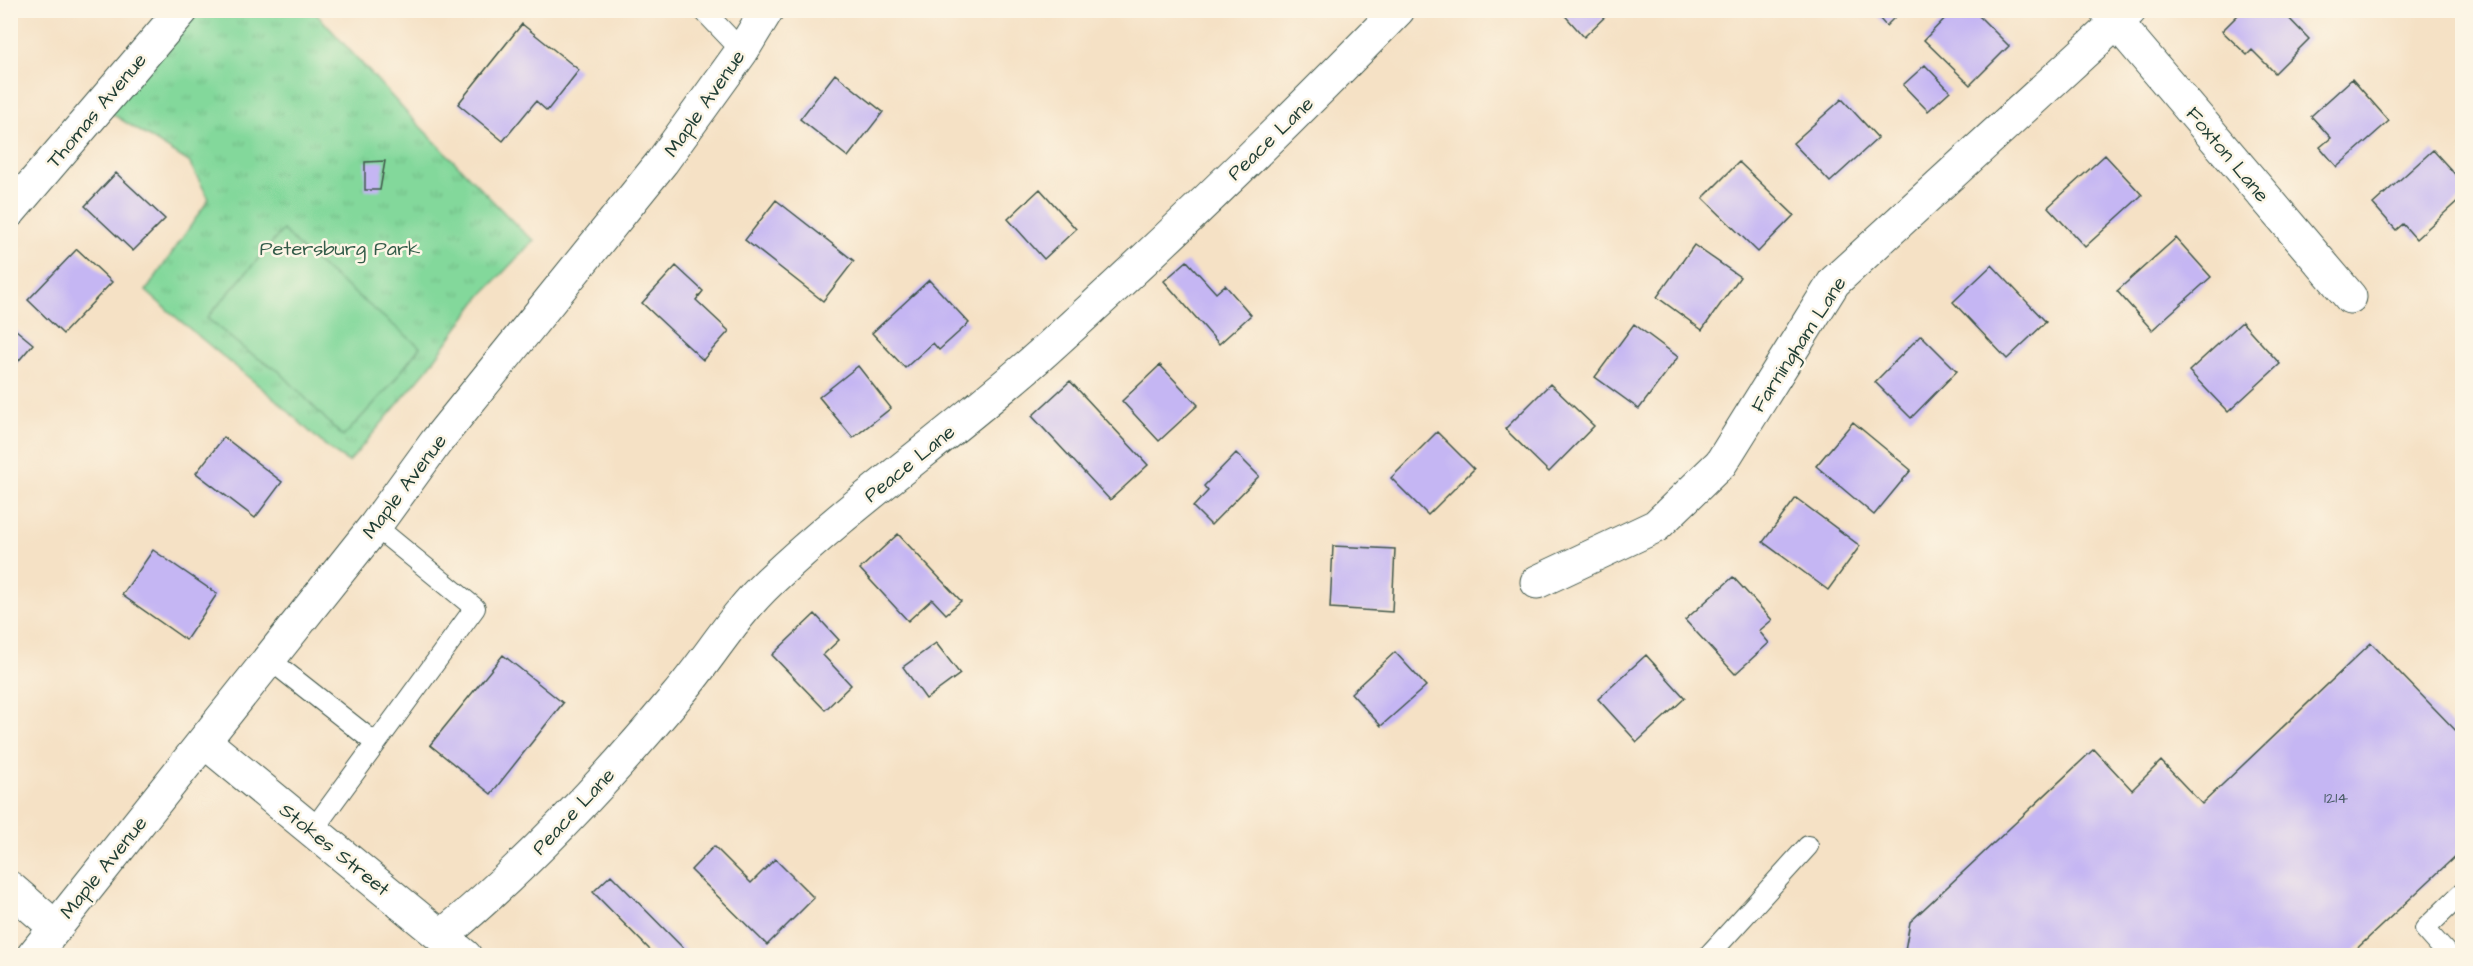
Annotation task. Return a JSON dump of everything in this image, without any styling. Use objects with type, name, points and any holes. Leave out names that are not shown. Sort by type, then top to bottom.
[{"type":"street","name":"Thomas Avenue","points":[[10,211],[182,10]]},
{"type":"street","name":"Maple Avenue","points":[[33,956],[375,526],[436,442],[662,162],[742,51],[767,10]]},
{"type":"street","name":"Peace Lane","points":[[454,946],[492,894],[563,824],[677,696],[767,584],[868,496],[1044,352],[1277,133],[1398,10]]},
{"type":"street","name":"Foxton Lane","points":[[2118,15],[2350,297]]},
{"type":"street","name":"Farningham Lane","points":[[1537,582],[1656,526],[1721,464],[1834,282],[2118,15]]},
{"type":"street","name":"Stokes Street","points":[[205,742],[454,946]]},
{"type":"street","points":[[10,888],[55,927]]},
{"type":"lane","points":[[703,10],[742,51]]},
{"type":"lane","points":[[312,831],[374,742],[475,608],[375,526]]},
{"type":"lane","points":[[269,659],[374,742]]},
{"type":"lane","points":[[1708,956],[1808,846]]},
{"type":"lane","points":[[2449,956],[2425,929],[2463,893]]},
{"type":"green space","name":"Petersburg Park","points":[[197,11],[314,11],[407,113],[523,232],[534,240],[480,297],[429,367],[349,462],[320,441],[276,400],[146,291],[209,199],[189,162],[106,110]]},
{"type":"green space","points":[[283,230],[302,250],[420,347],[390,386],[343,437],[279,371],[248,352],[207,318]]},
{"type":"building","points":[[1560,10],[1612,10],[1584,37]]},
{"type":"building","points":[[1872,10],[1902,10],[1886,26]]},
{"type":"building","points":[[1953,10],[1973,10],[2009,46],[1970,85],[1924,40]]},
{"type":"building","points":[[2243,10],[2281,10],[2309,39],[2275,73],[2252,50],[2247,55],[2222,31]]},
{"type":"building","points":[[522,24],[579,70],[547,111],[536,101],[503,141],[458,104]]},
{"type":"building","points":[[1925,65],[1950,91],[1928,111],[1903,85]]},
{"type":"building","points":[[835,74],[883,112],[848,157],[800,119]]},
{"type":"building","points":[[2352,79],[2389,121],[2337,167],[2320,147],[2331,138],[2311,116]]},
{"type":"building","points":[[1842,99],[1878,138],[1830,182],[1793,143]]},
{"type":"building","points":[[2433,150],[2462,182],[2462,197],[2416,239],[2403,224],[2396,230],[2373,204]]},
{"type":"building","points":[[2105,155],[2142,195],[2085,247],[2048,207]]},
{"type":"building","points":[[385,161],[380,190],[365,190],[365,162]]},
{"type":"building","points":[[1739,162],[1794,215],[1758,252],[1703,198]]},
{"type":"building","points":[[116,173],[165,219],[133,251],[85,206]]},
{"type":"building","points":[[1040,189],[1076,229],[1044,259],[1008,219]]},
{"type":"building","points":[[776,200],[854,261],[823,301],[745,240]]},
{"type":"building","points":[[2176,238],[2211,277],[2152,330],[2117,291]]},
{"type":"building","points":[[1694,245],[1740,277],[1702,330],[1657,297]]},
{"type":"building","points":[[77,249],[112,282],[63,334],[28,300]]},
{"type":"building","points":[[1187,261],[1216,293],[1225,285],[1251,315],[1219,344],[1164,281]]},
{"type":"building","points":[[1992,265],[2046,322],[2007,359],[1953,302]]},
{"type":"building","points":[[676,266],[703,291],[696,300],[729,331],[703,360],[642,303]]},
{"type":"building","points":[[929,280],[969,323],[939,350],[933,343],[905,368],[872,333]]},
{"type":"building","points":[[2242,322],[2280,364],[2228,412],[2189,371]]},
{"type":"building","points":[[1634,324],[1678,357],[1639,409],[1595,377]]},
{"type":"building","points":[[10,325],[33,344],[10,371]]},
{"type":"building","points":[[1921,335],[1957,371],[1911,418],[1875,382]]},
{"type":"building","points":[[1160,365],[1198,405],[1159,441],[1122,401]]},
{"type":"building","points":[[858,366],[891,408],[853,438],[819,397]]},
{"type":"building","points":[[1070,381],[1148,465],[1110,500],[1032,416]]},
{"type":"building","points":[[1550,384],[1594,426],[1549,472],[1505,429]]},
{"type":"building","points":[[1853,422],[1911,470],[1874,515],[1816,466]]},
{"type":"building","points":[[1437,432],[1474,469],[1428,515],[1391,478]]},
{"type":"building","points":[[224,437],[282,482],[255,518],[196,473]]},
{"type":"building","points":[[1236,453],[1259,476],[1211,525],[1193,507],[1208,491],[1204,486]]},
{"type":"building","points":[[1796,498],[1860,546],[1828,590],[1763,542]]},
{"type":"building","points":[[898,534],[961,601],[946,614],[932,599],[908,621],[860,569]]},
{"type":"building","points":[[1333,546],[1395,549],[1392,612],[1330,608]]},
{"type":"building","points":[[153,550],[217,594],[186,640],[122,595]]},
{"type":"building","points":[[1733,577],[1772,620],[1759,631],[1769,643],[1735,674],[1685,620]]},
{"type":"building","points":[[815,614],[839,640],[823,655],[851,685],[825,710],[772,655]]},
{"type":"building","points":[[936,643],[960,674],[926,699],[903,667]]},
{"type":"building","points":[[2371,643],[2462,737],[2462,850],[2349,956],[1910,956],[1905,950],[1910,922],[2094,749],[2132,790],[2161,761],[2202,804]]},
{"type":"building","points":[[1395,652],[1426,686],[1381,726],[1351,693]]},
{"type":"building","points":[[503,655],[563,703],[491,794],[430,745]]},
{"type":"building","points":[[1646,655],[1685,698],[1637,742],[1598,699]]},
{"type":"building","points":[[714,846],[751,883],[775,859],[814,898],[767,945],[691,870]]},
{"type":"building","points":[[611,875],[691,956],[656,956],[593,892]]}]
